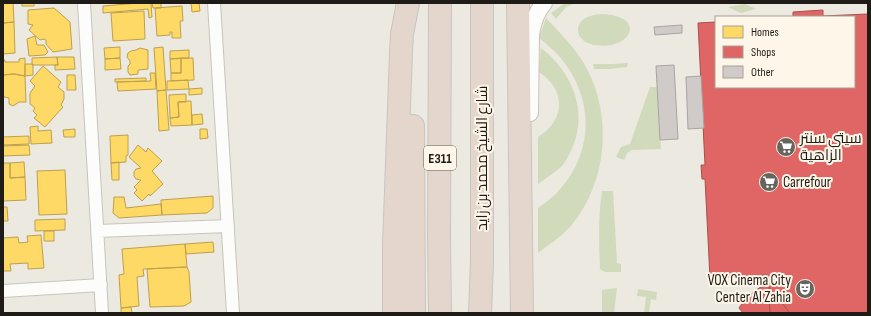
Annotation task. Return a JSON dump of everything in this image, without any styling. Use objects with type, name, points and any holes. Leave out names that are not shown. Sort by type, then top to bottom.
[{"type":"highway","points":[[394,313],[394,246],[401,52],[402,34],[408,3]]},
{"type":"highway","points":[[408,3],[414,51],[414,313]]},
{"type":"highway","name":"E311","points":[[440,3],[440,313]]},
{"type":"highway","name":"شارع الشيخ محمد بن زايد","points":[[480,313],[482,261],[482,3]]},
{"type":"highway","points":[[518,3],[522,313]]},
{"type":"highway","points":[[482,261],[488,313]]},
{"type":"street","points":[[84,3],[102,313]]},
{"type":"street","points":[[214,3],[233,313]]},
{"type":"street","points":[[520,165],[529,129],[531,34],[533,21],[538,10],[544,3]]},
{"type":"street","points":[[98,231],[228,226]]},
{"type":"street","points":[[3,291],[100,284]]},
{"type":"green space","points":[[565,3],[576,3],[566,7],[556,19],[551,13]]},
{"type":"green space","points":[[745,4],[756,9],[741,13],[728,7]]},
{"type":"green space","points":[[601,14],[616,16],[625,20],[629,24],[629,33],[625,38],[616,44],[607,45],[597,45],[584,41],[578,32],[580,23],[589,16]]},
{"type":"green space","points":[[546,18],[566,39],[579,56],[593,82],[599,103],[602,125],[602,147],[599,169],[592,191],[582,210],[566,231],[538,253],[538,208],[556,194],[572,173],[580,157],[586,122],[584,105],[579,88],[571,72],[558,54],[539,38]]},
{"type":"green space","points":[[541,48],[552,57],[568,79],[574,92],[579,118],[573,146],[566,160],[561,167],[538,184],[538,137],[554,122],[558,114],[559,105],[558,96],[554,87],[548,79],[539,72]]},
{"type":"green space","points":[[628,63],[627,67],[609,69],[594,69],[593,64],[612,64]]},
{"type":"green space","points":[[650,87],[657,87],[661,149],[632,150],[627,153],[624,160],[616,157],[621,147],[630,144]]},
{"type":"green space","points":[[602,191],[613,191],[617,263],[621,264],[621,272],[605,272],[600,269],[599,220]]},
{"type":"green space","points":[[617,288],[614,313],[602,313],[602,290]]},
{"type":"green space","points":[[638,289],[657,292],[656,300],[651,299],[649,313],[644,313],[646,297],[637,296]]},
{"type":"building: Homes","points":[[3,3],[13,3],[14,22],[3,23]]},
{"type":"building: Homes","points":[[22,3],[34,3],[34,6],[22,6]]},
{"type":"building: Homes","points":[[151,3],[152,17],[149,18],[148,9],[103,13],[103,6]]},
{"type":"building: Homes","points":[[152,3],[161,3],[161,8],[153,8]]},
{"type":"building: Homes","points":[[191,3],[199,3],[200,11],[192,12]]},
{"type":"building: Homes","points":[[182,6],[183,21],[180,21],[181,38],[172,38],[172,32],[170,32],[170,35],[157,36],[155,8]]},
{"type":"building: Homes","points":[[54,8],[70,22],[72,49],[53,52],[46,44],[46,40],[40,40],[29,30],[33,25],[28,24],[28,10]]},
{"type":"building: Homes","points":[[144,11],[145,39],[113,41],[111,13]]},
{"type":"building: Homes","points":[[14,22],[15,53],[3,54],[3,23]]},
{"type":"building: Homes","points":[[35,36],[37,45],[44,45],[48,52],[45,55],[29,56],[27,39]]},
{"type":"building: Homes","points":[[120,47],[120,58],[105,59],[104,48]]},
{"type":"building: Homes","points":[[163,47],[166,90],[157,91],[154,48]]},
{"type":"building: Homes","points":[[140,48],[148,50],[148,69],[138,70],[138,74],[130,75],[128,72],[130,61],[127,57],[128,53]]},
{"type":"building: Homes","points":[[189,50],[189,58],[170,59],[170,51]]},
{"type":"building: Homes","points":[[57,57],[74,57],[75,69],[55,70],[55,65],[58,65]]},
{"type":"building: Homes","points":[[57,57],[58,65],[32,65],[32,58]]},
{"type":"building: Homes","points":[[25,58],[25,76],[14,74],[3,75],[3,60],[5,60],[5,62],[19,62],[19,59]]},
{"type":"building: Homes","points":[[120,58],[121,69],[105,70],[105,59]]},
{"type":"building: Homes","points":[[181,58],[181,73],[171,73],[170,59]]},
{"type":"building: Homes","points":[[181,58],[193,58],[194,80],[171,81],[171,73],[181,73]]},
{"type":"building: Homes","points":[[25,64],[33,64],[33,75],[25,76]]},
{"type":"building: Homes","points":[[43,66],[61,82],[58,87],[64,92],[64,99],[61,105],[63,107],[45,127],[34,118],[37,115],[33,111],[35,108],[30,104],[30,93],[35,86],[30,81]]},
{"type":"building: Homes","points":[[150,73],[155,73],[156,89],[118,91],[117,82],[151,81]]},
{"type":"building: Homes","points":[[14,74],[25,76],[26,102],[19,102],[13,106],[9,104],[9,98],[4,97],[3,95],[3,75]]},
{"type":"building: Homes","points":[[67,75],[75,75],[76,90],[67,90]]},
{"type":"building: Homes","points":[[146,78],[146,81],[115,82],[115,79]]},
{"type":"building: Homes","points":[[188,80],[189,89],[167,90],[167,81]]},
{"type":"building: Homes","points":[[202,88],[202,94],[189,95],[189,89]]},
{"type":"building: Homes","points":[[166,90],[169,130],[159,131],[157,91]]},
{"type":"building: Homes","points":[[186,94],[186,102],[178,102],[179,117],[170,118],[169,95]]},
{"type":"building: Homes","points":[[191,101],[192,125],[171,126],[170,118],[179,117],[178,102]]},
{"type":"building: Homes","points":[[202,114],[203,124],[192,125],[192,115]]},
{"type":"building: Homes","points":[[38,126],[38,131],[51,130],[52,143],[31,144],[30,127]]},
{"type":"building: Homes","points":[[75,129],[75,137],[64,137],[63,130]]},
{"type":"building: Homes","points":[[200,129],[207,129],[208,138],[200,139]]},
{"type":"building: Homes","points":[[128,135],[128,155],[126,156],[126,162],[111,163],[110,136]]},
{"type":"building: Homes","points":[[29,136],[29,144],[3,145],[3,137]]},
{"type":"building: Homes","points":[[29,145],[30,155],[3,156],[3,146]]},
{"type":"building: Homes","points":[[138,145],[146,152],[148,148],[162,161],[152,171],[163,184],[142,201],[134,193],[137,190],[134,187],[141,180],[136,179],[134,172],[136,169],[141,168],[129,157]]},
{"type":"building: Homes","points":[[24,162],[25,177],[10,178],[10,163]]},
{"type":"building: Homes","points":[[119,162],[119,180],[112,180],[111,163]]},
{"type":"building: Homes","points":[[3,163],[10,163],[10,178],[25,177],[26,200],[3,201]]},
{"type":"building: Homes","points":[[65,170],[67,214],[39,215],[37,171]]},
{"type":"building: Homes","points":[[213,196],[213,208],[207,213],[162,215],[161,200]]},
{"type":"building: Homes","points":[[114,197],[124,197],[126,208],[161,204],[162,215],[119,218],[113,213]]},
{"type":"building: Homes","points":[[3,207],[7,207],[8,221],[3,221]]},
{"type":"building: Homes","points":[[65,219],[65,230],[35,231],[35,220]]},
{"type":"building: Homes","points":[[44,231],[54,231],[54,241],[44,241]]},
{"type":"building: Homes","points":[[41,235],[44,268],[28,269],[28,263],[10,264],[11,271],[3,271],[3,238],[18,237],[19,243],[28,242],[27,236]]},
{"type":"building: Homes","points":[[213,242],[214,252],[186,254],[185,244]]},
{"type":"building: Homes","points":[[185,244],[187,267],[143,269],[144,276],[137,277],[139,306],[121,308],[119,275],[124,274],[122,249]]},
{"type":"building: Homes","points":[[187,267],[189,272],[191,302],[184,306],[150,307],[147,269]]},
{"type":"building: Homes","points":[[131,307],[132,313],[121,313],[121,308]]},
{"type":"building: Shops","name":"سيتي سنتر الزاهية","points":[[823,10],[823,16],[793,16],[793,12]]},
{"type":"building: Shops","name":"سيتي سنتر الزاهية","points":[[868,14],[868,313],[770,313],[768,275],[710,278],[705,179],[702,179],[701,165],[705,165],[698,23],[715,22],[715,88],[855,88],[855,16],[823,16]]},
{"type":"building: Shops","points":[[767,285],[790,313],[743,313],[739,308],[746,298],[759,288]]},
{"type":"building: Other","points":[[682,25],[682,33],[655,35],[654,27]]},
{"type":"building: Other","points":[[674,65],[678,139],[660,140],[656,66]]},
{"type":"building: Other","points":[[701,76],[704,128],[688,129],[686,77]]},
{"type":"place","name":"سيتي سنتر الزاهية","points":[[786,147]]},
{"type":"place","name":"Carrefour","points":[[769,182]]},
{"type":"place","name":"VOX Cinema City Center Al Zahia","points":[[805,289]]}]
